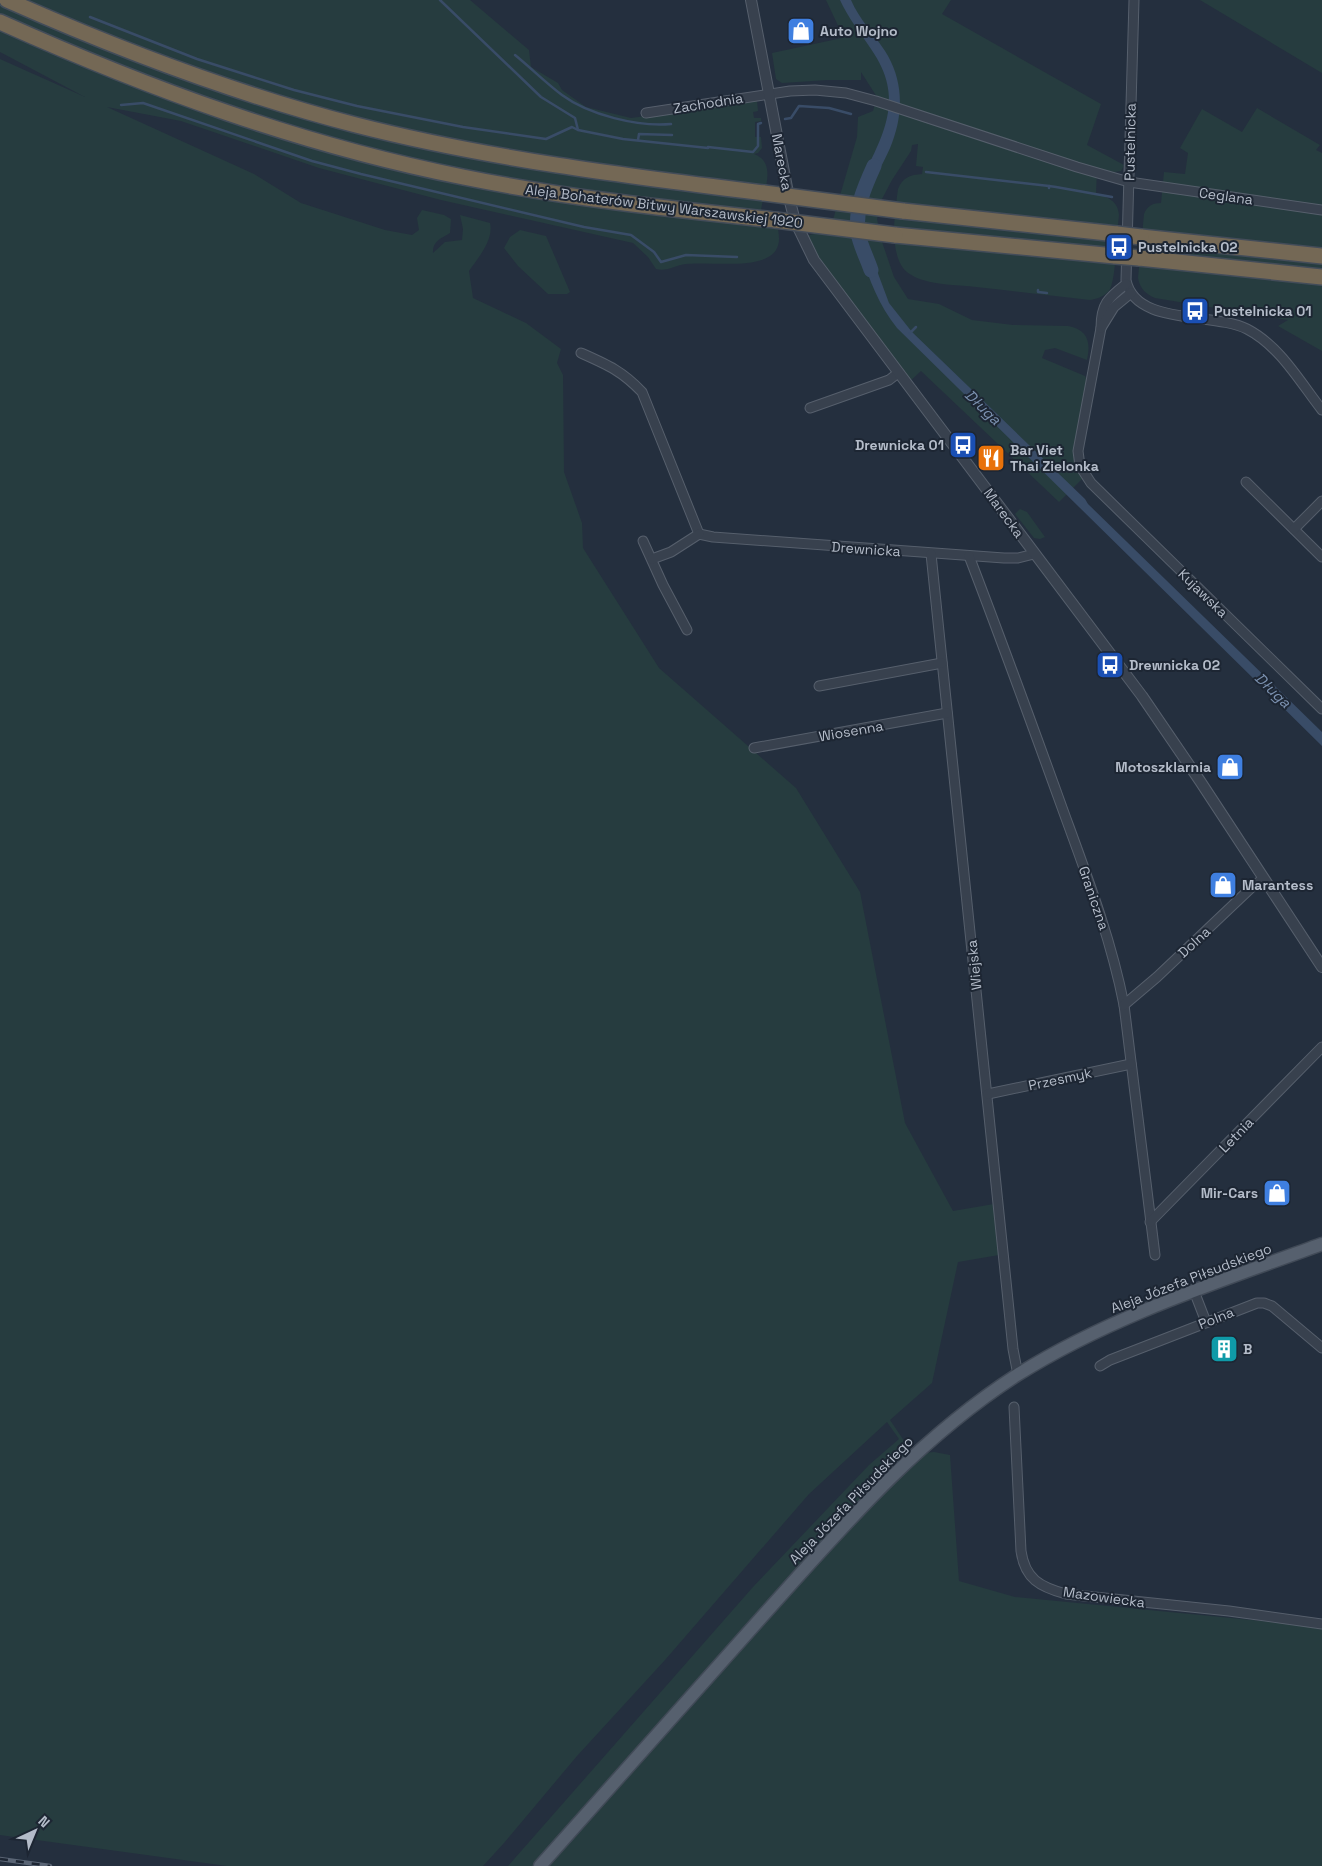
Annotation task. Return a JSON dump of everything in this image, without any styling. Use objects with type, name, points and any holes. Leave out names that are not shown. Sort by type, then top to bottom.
[{"type":"highway","name":"Aleja Bohaterów Bitwy Warszawskiej 1920","points":[[7,0],[109,44],[178,70],[262,98],[354,125],[468,150],[559,165],[903,211],[1322,256]]},
{"type":"highway","name":"Aleja Bohaterów Bitwy Warszawskiej 1920","points":[[0,22],[116,73],[232,115],[358,153],[461,177],[630,205],[775,220],[895,236],[1322,277]]},
{"type":"main road","name":"Aleja Józefa Piłsudskiego","points":[[540,1866],[828,1543],[886,1481],[914,1454],[965,1412],[1018,1375],[1091,1334],[1142,1311],[1322,1244]]},
{"type":"street","name":"Marecka","points":[[752,0],[789,198],[802,237],[814,260],[824,276],[1034,554],[1081,612],[1153,712],[1205,788],[1322,968]]},
{"type":"street","name":"Pustelnicka","points":[[1126,284],[1134,0]]},
{"type":"street","name":"Zachodnia","points":[[646,113],[770,94],[815,90],[846,93],[923,117]]},
{"type":"street","name":"Ceglana","points":[[923,117],[1076,167],[1129,182],[1322,210]]},
{"type":"street","points":[[1101,328],[1101,313],[1105,303],[1126,284],[1140,303],[1153,310],[1231,323],[1260,337],[1278,353],[1322,410]]},
{"type":"street","points":[[1101,328],[1114,307],[1131,293]]},
{"type":"street","name":"Kujawska","points":[[1101,328],[1078,451],[1080,466],[1085,476],[1322,709]]},
{"type":"street","points":[[581,352],[612,367],[627,377],[642,392],[699,534],[671,552],[652,559]]},
{"type":"street","points":[[810,408],[889,380],[898,374]]},
{"type":"street","points":[[1246,482],[1322,557]]},
{"type":"street","points":[[1294,529],[1322,501]]},
{"type":"street","name":"Drewnicka","points":[[699,534],[713,537],[1012,559],[1034,554]]},
{"type":"street","points":[[643,540],[663,585],[687,630]]},
{"type":"street","name":"Wiejska","points":[[931,554],[1013,1349],[1018,1375]]},
{"type":"street","name":"Graniczna","points":[[969,556],[1017,681],[1098,907],[1118,972],[1124,1005],[1155,1255]]},
{"type":"street","points":[[819,686],[942,663]]},
{"type":"street","name":"Wiosenna","points":[[754,748],[947,713]]},
{"type":"street","name":"Dolna","points":[[1124,1005],[1263,879]]},
{"type":"street","name":"Letnia","points":[[1150,1222],[1322,1047]]},
{"type":"street","name":"Przesmyk","points":[[988,1094],[1131,1064]]},
{"type":"street","points":[[1194,1291],[1206,1322]]},
{"type":"street","name":"Polna","points":[[1100,1366],[1110,1360],[1250,1305],[1264,1303],[1272,1306],[1322,1348]]},
{"type":"street","name":"Mazowiecka","points":[[1014,1407],[1021,1551],[1023,1564],[1038,1583],[1051,1590],[1066,1594],[1229,1611],[1322,1624]]},
{"type":"green space","points":[[0,0],[470,0],[529,50],[531,67],[558,83],[562,90],[586,107],[631,118],[757,101],[758,111],[753,112],[754,118],[761,118],[761,121],[755,122],[755,137],[761,137],[762,148],[758,153],[754,154],[766,164],[767,171],[761,211],[774,212],[779,236],[776,250],[769,257],[760,261],[734,264],[696,263],[660,270],[656,269],[648,257],[633,243],[441,200],[319,168],[181,121],[107,107],[254,174],[301,203],[385,230],[412,235],[419,230],[417,218],[422,210],[444,215],[451,219],[450,233],[436,243],[433,253],[445,242],[462,240],[463,229],[460,215],[490,223],[490,236],[481,255],[469,271],[473,298],[526,323],[561,349],[557,363],[563,375],[564,472],[582,523],[583,548],[659,668],[796,788],[860,892],[905,1123],[953,1211],[994,1204],[999,1255],[958,1262],[932,1383],[890,1420],[913,1454],[934,1452],[950,1455],[959,1581],[1015,1597],[1322,1627],[1322,1866],[508,1866],[753,1587],[869,1465],[899,1439],[887,1422],[809,1494],[665,1660],[577,1756],[483,1866],[227,1866],[0,1835],[0,59],[85,97],[0,52]]},
{"type":"green space","points":[[826,0],[951,0],[942,14],[1101,104],[1087,145],[1124,165],[1121,171],[1097,170],[1096,194],[1112,200],[1117,206],[1119,215],[1112,283],[1110,289],[1101,297],[1090,300],[942,284],[920,279],[907,272],[899,260],[894,240],[894,230],[900,185],[907,177],[922,174],[923,167],[916,166],[918,144],[912,145],[911,151],[892,180],[882,199],[877,219],[881,239],[894,277],[908,299],[939,304],[972,320],[1013,325],[1068,326],[1080,330],[1084,334],[1089,348],[1087,360],[1055,348],[1045,350],[1042,358],[1085,376],[1089,385],[1082,405],[1084,417],[1078,451],[1085,476],[1059,502],[921,371],[907,384],[802,237],[830,230],[857,137],[858,117],[873,111],[877,97],[861,72],[861,80],[782,83],[776,79],[772,53],[842,38]]},
{"type":"green space","points":[[1200,0],[1322,0],[1322,73]]},
{"type":"green space","points":[[1257,108],[1320,145],[1316,150],[1322,153],[1322,351],[1278,326],[1288,320],[1155,298],[1144,291],[1139,282],[1144,214],[1151,206],[1161,203],[1164,172],[1185,174],[1188,153],[1180,148],[1202,109],[1242,132]]},
{"type":"green space","points":[[520,230],[546,236],[570,292],[567,294],[548,294],[518,266],[504,248],[510,237]]},
{"type":"green space","points":[[1020,509],[1027,512],[1045,537],[1040,539],[1034,538],[1015,514]]},
{"type":"water","points":[[840,0],[851,0],[862,20],[885,51],[891,62],[898,84],[900,108],[896,131],[873,185],[860,183],[883,133],[889,101],[887,84],[882,67],[850,19]]},
{"type":"water","points":[[860,251],[870,252],[889,303],[912,332],[1322,732],[1322,746],[897,328],[884,310]]},
{"type":"waterway","points":[[440,0],[541,97],[575,118],[578,130],[623,139],[708,148]]},
{"type":"waterway","points":[[90,17],[197,59],[294,90],[357,106],[463,127],[546,139],[572,127],[578,130]]},
{"type":"waterway","points":[[515,55],[562,95],[586,108],[614,118],[644,124],[671,124]]},
{"type":"waterway","points":[[121,105],[143,103],[312,161],[361,174],[584,227],[631,235],[654,252],[661,262],[686,255],[737,257]]},
{"type":"waterway","points":[[785,119],[791,118],[799,106],[829,108],[851,114]]},
{"type":"waterway","points":[[708,147],[753,152],[758,146],[758,124],[761,123]]},
{"type":"waterway","points":[[638,140],[639,134],[672,135]]},
{"type":"waterway","name":"Długa","points":[[871,270],[860,242],[857,224],[861,198],[874,166]]},
{"type":"waterway","points":[[926,172],[1049,186]]},
{"type":"waterway","points":[[1049,188],[1049,186],[1112,197]]},
{"type":"waterway","points":[[1038,290],[1038,292],[1047,293]]},
{"type":"waterway","points":[[910,333],[916,327]]},
{"type":"railway","points":[[0,1859],[50,1866]]},
{"type":"place","name":"Auto Wojno","points":[[801,31]]},
{"type":"place","name":"Pustelnicka 02","points":[[1119,247]]},
{"type":"place","name":"Pustelnicka 01","points":[[1195,311]]},
{"type":"place","name":"Drewnicka 01","points":[[963,445]]},
{"type":"place","name":"Bar Viet Thai Zielonka","points":[[991,458]]},
{"type":"place","name":"Drewnicka 02","points":[[1110,665]]},
{"type":"place","name":"Motoszklarnia","points":[[1230,767]]},
{"type":"place","name":"Marantess","points":[[1223,885]]},
{"type":"place","name":"Mir-Cars","points":[[1277,1193]]},
{"type":"place","name":"B","points":[[1224,1349]]}]
